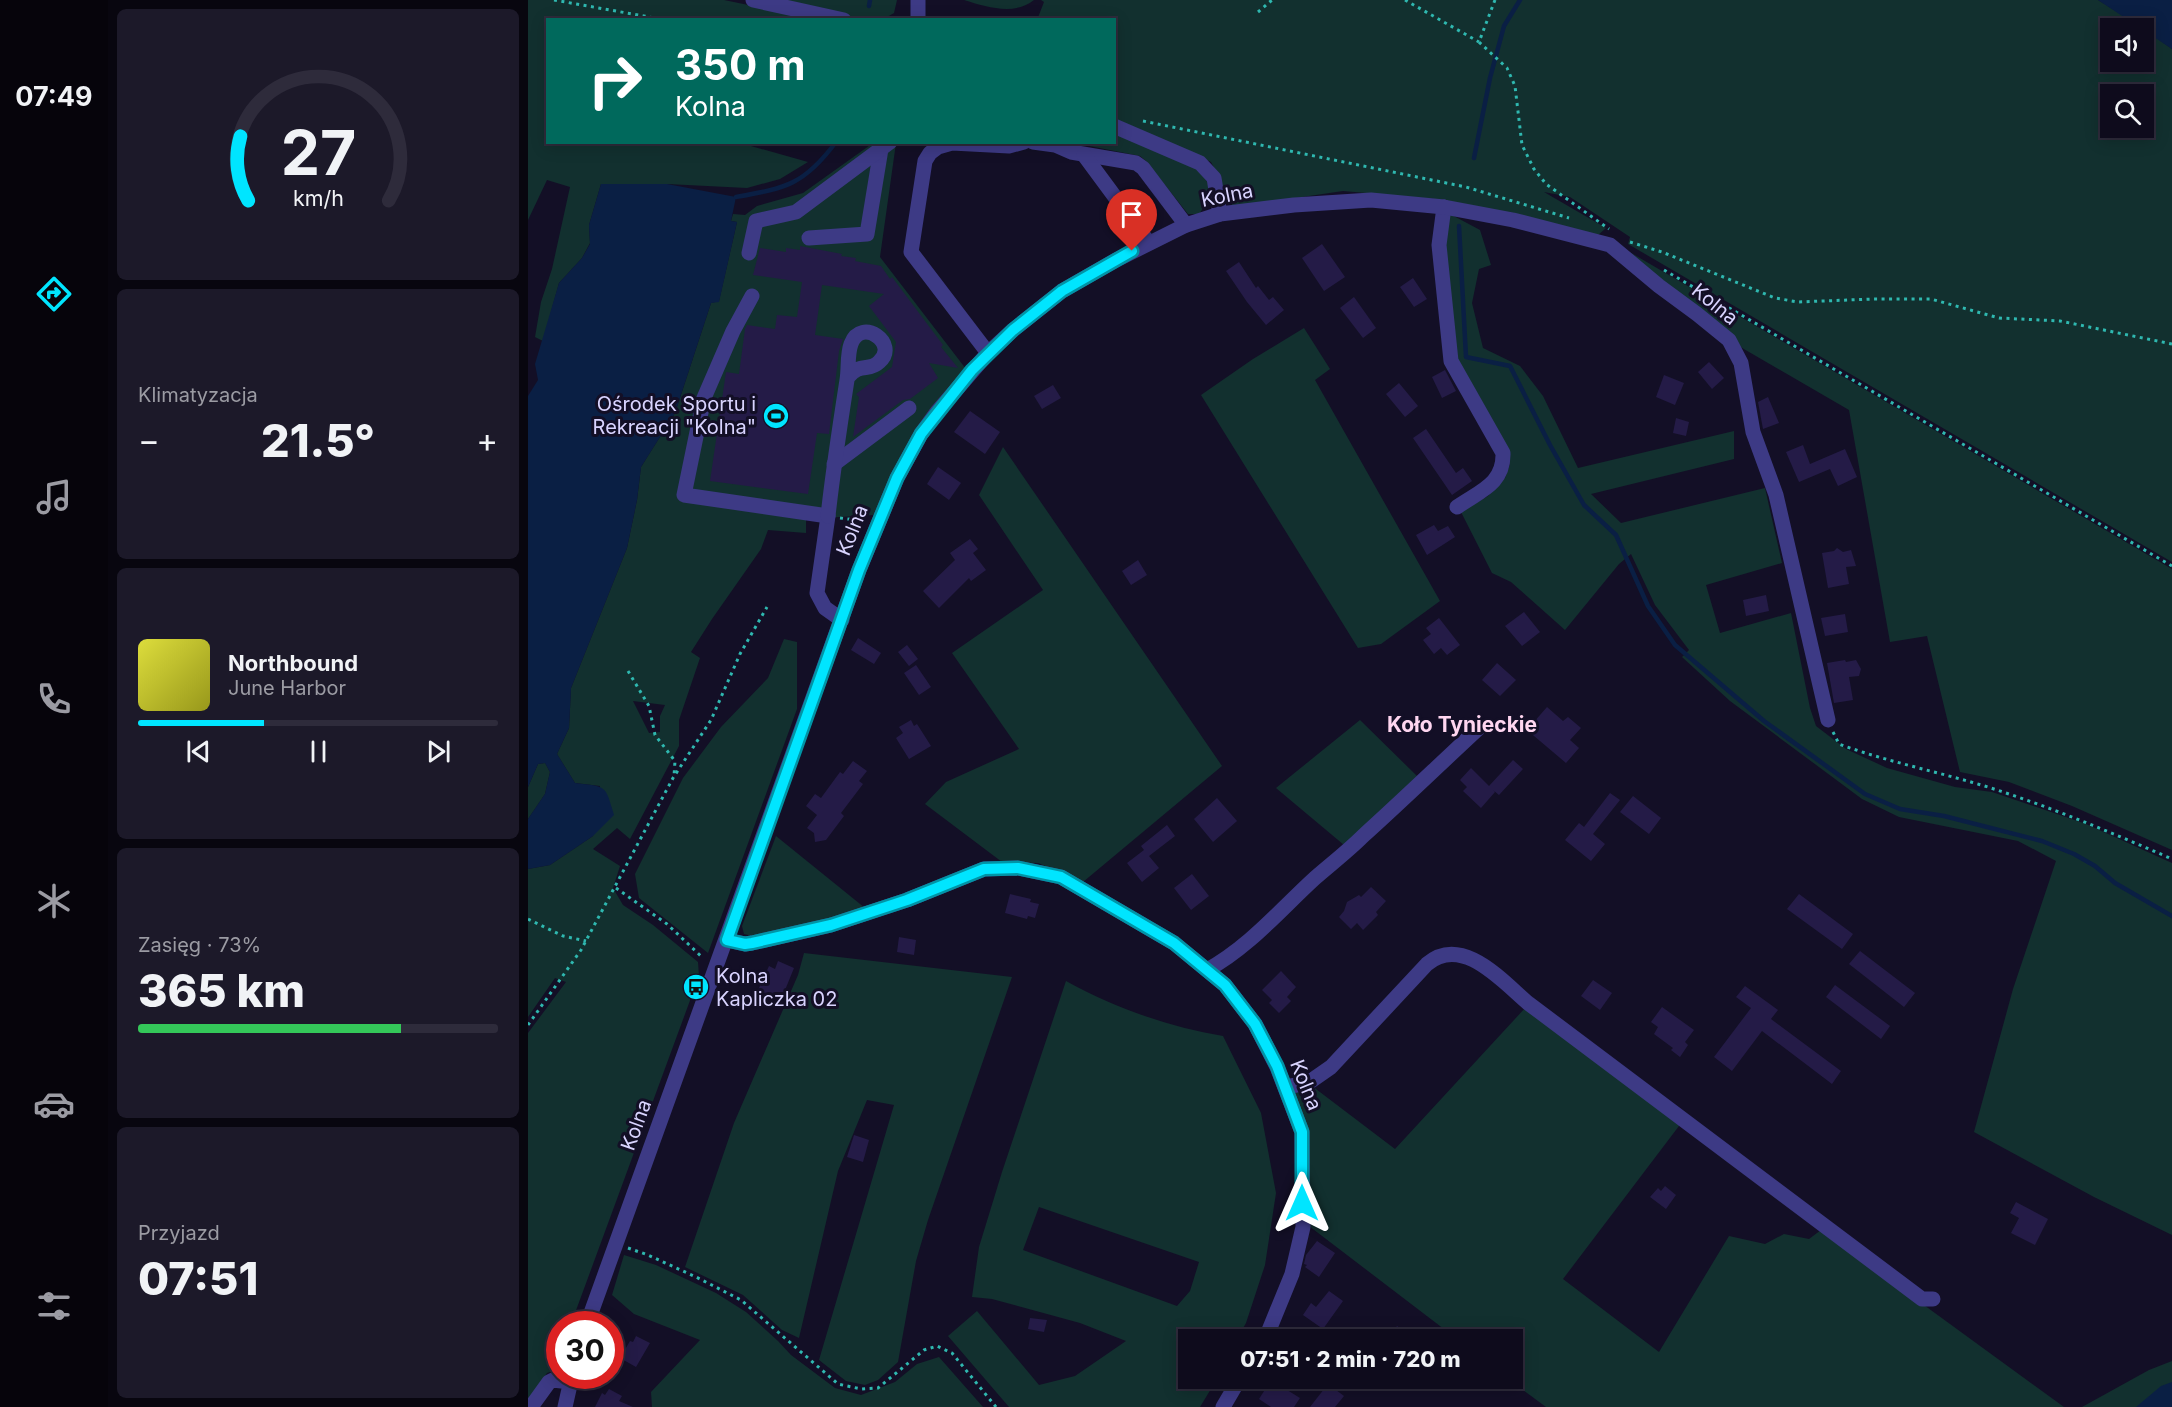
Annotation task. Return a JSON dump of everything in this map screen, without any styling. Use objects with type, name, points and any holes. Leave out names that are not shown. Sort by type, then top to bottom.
[{"type":"street","points":[[753,0],[835,18]]},
{"type":"street","points":[[918,0],[918,18]]},
{"type":"street","points":[[1116,127],[1200,163],[1214,178],[1220,214]]},
{"type":"street","points":[[948,144],[938,147],[925,161],[911,252],[988,353]]},
{"type":"street","points":[[971,144],[1009,146],[1016,144]]},
{"type":"street","points":[[1048,144],[1084,155],[1136,163],[1143,168],[1186,225]]},
{"type":"street","points":[[809,238],[867,234],[886,146]]},
{"type":"street","points":[[749,253],[756,221],[796,212],[886,146]]},
{"type":"street","points":[[1084,155],[1149,243]]},
{"type":"street","name":"Kolna","points":[[591,1311],[877,523],[897,478],[921,434],[956,387],[988,353],[1062,291],[1186,225],[1220,214],[1294,205],[1371,201],[1444,207],[1534,225],[1610,244],[1659,286],[1729,340],[1741,363],[1753,432],[1776,495],[1828,720]]},
{"type":"street","points":[[1444,207],[1439,244],[1451,361],[1503,453],[1503,462],[1497,479],[1457,507]]},
{"type":"street","points":[[752,296],[733,331],[704,398],[684,495],[828,516]]},
{"type":"street","points":[[842,620],[825,608],[817,592],[848,377]]},
{"type":"street","points":[[834,464],[909,408]]},
{"type":"street","points":[[1208,970],[1225,961],[1265,928],[1315,878],[1364,836],[1480,727]]},
{"type":"street","name":"Kolna","points":[[727,940],[745,944],[752,943],[831,925],[907,900],[984,869],[1018,868],[1061,877],[1174,943],[1225,985],[1255,1024],[1285,1087],[1302,1132],[1303,1227],[1293,1274],[1270,1329]]},
{"type":"street","points":[[1285,1087],[1308,1083],[1331,1067],[1427,964],[1435,957],[1457,953],[1478,962],[1528,1003],[1922,1299],[1933,1299]]},
{"type":"street","points":[[531,1407],[546,1386]]},
{"type":"street","points":[[565,1407],[569,1389]]},
{"type":"street","points":[[1223,1407],[1234,1389]]},
{"type":"path","points":[[554,0],[655,18]]},
{"type":"path","points":[[1258,12],[1272,0]]},
{"type":"path","points":[[1405,0],[1479,42],[1507,68],[1515,86],[1522,145],[1534,169],[1546,184],[1616,234]]},
{"type":"path","points":[[1479,42],[1495,0]]},
{"type":"path","points":[[1138,120],[1466,187],[1573,220]]},
{"type":"path","points":[[1625,240],[1662,252],[1775,298],[1798,302],[1873,299],[1931,300],[1999,318],[2060,321],[2172,344]]},
{"type":"path","points":[[1664,270],[2172,566]]},
{"type":"path","points":[[828,516],[877,523]]},
{"type":"path","points":[[529,1022],[586,941],[674,778],[711,720],[740,654],[766,607]]},
{"type":"path","points":[[628,671],[649,706],[655,735],[675,761],[674,778]]},
{"type":"path","points":[[1828,720],[1839,744],[1874,757],[2004,792],[2102,828],[2172,859]]},
{"type":"path","points":[[616,888],[667,924],[702,957],[717,965]]},
{"type":"path","points":[[528,919],[563,936],[586,941]]},
{"type":"path","points":[[615,1244],[648,1255],[741,1300],[838,1384],[861,1389],[878,1388],[924,1350],[937,1346],[952,1353],[996,1407]]},
{"type":"green space","points":[[528,0],[724,0],[812,18],[546,18],[546,144],[744,144],[808,162],[780,179],[747,188],[667,184],[601,184],[589,225],[590,243],[582,258],[559,283],[543,341],[535,337],[541,302],[552,269],[570,187],[547,180],[528,220]]},
{"type":"green space","points":[[771,0],[897,0],[894,13],[885,18],[858,18]]},
{"type":"green space","points":[[964,0],[1034,0],[1018,8],[1000,9]]},
{"type":"green space","points":[[1041,0],[2098,0],[2127,18],[2100,18],[2100,72],[2154,72],[2154,36],[2172,49],[2172,562],[1628,244],[1630,237],[1570,197],[1544,192],[1606,228],[1597,236],[1434,199],[1343,191],[1234,207],[1226,197],[1211,162],[1116,120],[1116,18],[1038,18],[1044,2]]},
{"type":"green space","points":[[1116,131],[1195,166],[1205,178],[1209,189],[1207,201],[1199,214],[1188,214],[1140,156],[1079,144],[1116,144]]},
{"type":"green space","points":[[872,144],[896,144],[880,257],[966,369],[874,515],[806,519],[806,533],[768,530],[761,549],[691,652],[700,658],[679,720],[679,746],[630,839],[617,828],[593,849],[620,866],[613,888],[623,905],[653,925],[698,962],[699,976],[576,1311],[546,1311],[546,1374],[528,1401],[528,1033],[566,982],[555,978],[528,1017],[528,869],[550,865],[593,836],[600,786],[575,783],[557,754],[569,728],[571,688],[627,548],[641,467],[675,413],[711,303],[719,301],[737,222],[731,221],[733,214],[745,215],[757,206],[803,193]],"holes":[[[633,701],[665,705],[660,716],[660,732],[649,733]]]},
{"type":"green space","points":[[1450,214],[1480,230],[1491,265],[1479,269],[1472,303],[1483,348],[1520,366],[1543,396],[1578,468],[1734,431],[1734,459],[1591,494],[1621,523],[1765,488],[1782,563],[1706,585],[1720,633],[1791,613],[1810,708],[1816,726],[1846,749],[1887,768],[1955,787],[1992,792],[2086,824],[2172,863],[2172,1235],[2094,1197],[1974,1132],[2013,989],[2056,861],[2018,841],[1899,817],[1862,799],[1730,701],[1682,657],[1689,650],[1655,605],[1631,554],[1619,564],[1565,630],[1511,582],[1492,573],[1461,512],[1488,496],[1505,478],[1510,464],[1456,360],[1443,251]]},
{"type":"green space","points":[[1621,247],[2172,569],[2172,850],[2072,806],[2009,782],[1960,772],[1927,636],[1890,642],[1849,410],[1737,345]]},
{"type":"green space","points":[[1304,328],[1330,369],[1315,380],[1440,601],[1381,644],[1358,648],[1201,395],[1253,359]]},
{"type":"green space","points":[[1003,447],[1222,766],[1083,882],[1038,863],[1002,862],[925,804],[946,782],[1019,749],[952,653],[1043,590],[979,495]]},
{"type":"green space","points":[[784,639],[797,642],[797,709],[708,953],[639,898],[635,874],[683,778],[721,727],[768,678]]},
{"type":"green space","points":[[1360,720],[1418,777],[1344,845],[1276,788]]},
{"type":"green space","points":[[545,763],[550,772],[545,794],[528,819],[528,787],[538,764]]},
{"type":"green space","points":[[776,836],[865,908],[812,924],[752,936],[744,934],[742,926]]},
{"type":"green space","points":[[804,953],[1012,977],[928,1220],[916,1261],[898,1362],[878,1380],[865,1385],[846,1381],[819,1360],[894,1105],[867,1100],[838,1171],[799,1338],[782,1330],[743,1295],[685,1267],[734,1123],[798,975]]},
{"type":"green space","points":[[1066,981],[1104,1000],[1143,1015],[1223,1036],[1261,1113],[1276,1193],[1265,1265],[1243,1329],[1178,1329],[1178,1389],[1211,1389],[1200,1407],[1009,1407],[948,1336],[977,1311],[1039,1385],[1075,1376],[1126,1341],[1080,1323],[992,1299],[972,1297],[979,1247]],"holes":[[[1039,1207],[1199,1262],[1190,1291],[1177,1306],[1023,1250]]]},
{"type":"green space","points":[[1526,1007],[1682,1122],[1563,1279],[1659,1352],[1729,1236],[1765,1244],[1784,1234],[1809,1239],[1821,1230],[2064,1407],[1546,1407],[1522,1389],[1523,1329],[1444,1329],[1309,1226],[1308,1197],[1295,1092],[1312,1086],[1395,1149]]},
{"type":"green space","points":[[624,1255],[656,1265],[716,1293],[746,1312],[791,1355],[835,1388],[861,1395],[895,1382],[917,1364],[939,1357],[983,1407],[652,1407],[651,1392],[700,1340],[634,1314],[612,1295]]},
{"type":"green space","points":[[2172,1361],[2172,1407],[2082,1407],[2149,1370]]},
{"type":"water","points":[[2098,0],[2172,0],[2172,49],[2154,37],[2154,18],[2125,18]]},
{"type":"water","points":[[601,184],[667,184],[736,197],[731,221],[737,222],[719,302],[711,303],[675,413],[641,467],[627,548],[571,688],[569,728],[557,754],[575,783],[593,785],[606,792],[614,815],[593,836],[550,865],[528,869],[528,819],[545,794],[550,772],[545,763],[538,764],[528,787],[528,396],[538,380],[535,364],[559,283],[582,258],[590,244],[589,225]]},
{"type":"water","points":[[2172,1382],[2172,1407],[2136,1407],[2161,1386]]},
{"type":"building","points":[[1322,244],[1345,277],[1324,291],[1302,258]]},
{"type":"building","points":[[800,246],[842,254],[841,256],[856,258],[855,261],[881,266],[890,279],[892,277],[958,368],[929,363],[938,378],[910,399],[903,400],[853,437],[859,397],[856,394],[892,367],[896,342],[869,306],[884,294],[822,285],[815,335],[843,339],[839,351],[829,434],[817,433],[808,494],[710,481],[726,372],[739,374],[747,325],[775,329],[777,315],[797,317],[802,282],[753,275],[760,248],[786,252],[786,248],[800,250]]},
{"type":"building","points":[[1239,262],[1256,288],[1258,286],[1269,300],[1273,297],[1284,310],[1266,325],[1226,271]]},
{"type":"building","points":[[1413,278],[1427,299],[1414,307],[1400,287]]},
{"type":"building","points":[[1354,297],[1376,328],[1363,338],[1340,308]]},
{"type":"building","points":[[1709,362],[1724,378],[1712,389],[1698,372]]},
{"type":"building","points":[[1445,370],[1456,391],[1442,398],[1432,377]]},
{"type":"building","points":[[1664,375],[1684,383],[1675,405],[1656,397]]},
{"type":"building","points":[[1399,383],[1418,406],[1405,417],[1386,394]]},
{"type":"building","points":[[1053,385],[1061,398],[1042,409],[1034,396]]},
{"type":"building","points":[[1768,397],[1779,423],[1763,429],[1758,402]]},
{"type":"building","points":[[970,411],[1000,432],[985,454],[954,432]]},
{"type":"building","points":[[1676,418],[1689,422],[1686,436],[1673,433]]},
{"type":"building","points":[[1426,429],[1456,473],[1463,468],[1472,481],[1452,495],[1413,438]]},
{"type":"building","points":[[1803,445],[1810,464],[1845,449],[1857,477],[1838,486],[1830,469],[1799,482],[1786,452]]},
{"type":"building","points":[[938,467],[961,483],[949,500],[927,484]]},
{"type":"building","points":[[1434,525],[1438,531],[1448,526],[1455,537],[1427,555],[1416,535]]},
{"type":"building","points":[[970,539],[978,549],[973,553],[986,570],[971,581],[969,578],[939,608],[923,591],[955,560],[950,553]]},
{"type":"building","points":[[1837,548],[1843,552],[1851,550],[1856,566],[1846,567],[1849,584],[1828,588],[1822,553],[1834,551]]},
{"type":"building","points":[[1138,560],[1147,575],[1131,585],[1122,571]]},
{"type":"building","points":[[1766,595],[1769,611],[1746,616],[1743,600]]},
{"type":"building","points":[[1524,612],[1540,632],[1522,646],[1505,626]]},
{"type":"building","points":[[1845,614],[1848,632],[1825,636],[1821,618]]},
{"type":"building","points":[[1439,618],[1460,645],[1447,655],[1441,648],[1434,654],[1423,640],[1431,634],[1426,628]]},
{"type":"building","points":[[858,638],[881,653],[874,664],[851,650]]},
{"type":"building","points":[[907,645],[918,659],[909,666],[898,652]]},
{"type":"building","points":[[1845,660],[1846,662],[1856,660],[1861,669],[1859,676],[1849,677],[1853,700],[1834,703],[1827,663]]},
{"type":"building","points":[[1497,663],[1516,680],[1500,696],[1482,680]]},
{"type":"building","points":[[916,665],[931,687],[919,695],[904,673]]},
{"type":"building","points":[[1547,707],[1563,721],[1568,717],[1581,728],[1570,740],[1579,748],[1566,763],[1527,730]]},
{"type":"building","points":[[911,720],[914,726],[917,724],[931,746],[909,759],[896,738],[903,733],[899,727]]},
{"type":"building","points":[[1513,760],[1523,769],[1499,795],[1493,790],[1495,792],[1481,808],[1463,791],[1467,787],[1460,780],[1471,768],[1489,786]]},
{"type":"building","points":[[853,761],[867,771],[859,781],[863,784],[841,813],[844,816],[826,840],[815,842],[814,833],[807,828],[817,815],[806,806],[815,794],[821,798],[840,772],[843,774]]},
{"type":"building","points":[[1610,793],[1620,800],[1593,834],[1605,844],[1591,861],[1565,840],[1579,823],[1584,827]]},
{"type":"building","points":[[1633,796],[1661,818],[1649,834],[1620,812]]},
{"type":"building","points":[[1217,798],[1237,821],[1213,842],[1194,819]]},
{"type":"building","points":[[1167,825],[1175,836],[1149,856],[1159,868],[1142,882],[1127,863],[1144,850],[1141,846]]},
{"type":"building","points":[[1192,874],[1209,896],[1191,910],[1174,888]]},
{"type":"building","points":[[1371,887],[1386,901],[1376,912],[1378,915],[1363,930],[1357,923],[1351,929],[1339,917],[1347,902],[1359,895],[1361,897]]},
{"type":"building","points":[[1010,894],[1031,899],[1030,902],[1039,904],[1035,918],[1028,916],[1027,919],[1005,913]]},
{"type":"building","points":[[1799,894],[1853,934],[1842,949],[1787,909]]},
{"type":"building","points":[[899,937],[916,940],[914,955],[897,952]]},
{"type":"building","points":[[1860,951],[1915,993],[1904,1007],[1849,964]]},
{"type":"building","points":[[778,961],[794,968],[781,1000],[758,990],[769,966],[775,969]]},
{"type":"building","points":[[1281,971],[1296,987],[1287,997],[1291,1001],[1279,1013],[1269,1003],[1272,1000],[1262,990]]},
{"type":"building","points":[[1593,980],[1612,993],[1600,1010],[1581,996]]},
{"type":"building","points":[[1835,985],[1890,1026],[1881,1039],[1826,997]]},
{"type":"building","points":[[1745,986],[1778,1010],[1771,1019],[1841,1071],[1832,1084],[1762,1031],[1732,1071],[1714,1057],[1751,1008],[1736,997]]},
{"type":"building","points":[[1662,1007],[1694,1030],[1685,1042],[1688,1045],[1680,1057],[1671,1050],[1673,1048],[1654,1034],[1658,1027],[1651,1022]]},
{"type":"building","points":[[854,1135],[869,1140],[863,1162],[847,1157]]},
{"type":"building","points":[[1665,1186],[1676,1195],[1666,1209],[1650,1197],[1658,1188],[1661,1191]]},
{"type":"building","points":[[2016,1202],[2048,1219],[2035,1245],[2011,1233],[2019,1218],[2010,1213]]},
{"type":"building","points":[[1317,1241],[1335,1253],[1319,1277],[1304,1264],[1306,1255]]},
{"type":"building","points":[[1329,1291],[1343,1301],[1323,1329],[1303,1315],[1311,1303],[1316,1307]]},
{"type":"building","points":[[1030,1318],[1047,1320],[1044,1332],[1028,1329]]},
{"type":"building","points":[[636,1336],[650,1343],[636,1367],[624,1360],[624,1351],[630,1341],[633,1342]]},
{"type":"building","points":[[609,1389],[622,1396],[619,1401],[633,1407],[595,1407],[602,1393],[605,1395]]},
{"type":"building","points":[[1265,1389],[1286,1389],[1300,1398],[1294,1407],[1271,1407],[1259,1399]]},
{"type":"building","points":[[1324,1389],[1335,1389],[1344,1396],[1335,1407],[1310,1407]]},
{"type":"waterway","points":[[869,6],[870,0]]},
{"type":"waterway","points":[[1474,158],[1490,78],[1504,26],[1520,0]]},
{"type":"waterway","points":[[736,197],[768,191],[793,182],[814,167],[834,144]]},
{"type":"waterway","points":[[1459,226],[1466,357],[1510,366],[1550,445],[1584,505],[1616,535],[1648,606],[1675,645],[1764,721],[1865,794],[1900,809],[1944,816],[2042,841],[2074,854],[2095,866],[2115,883],[2172,916]]},
{"type":"place","name":"Ośrodek Sportu i Rekreacji \"Kolna\"","points":[[776,416]]},
{"type":"place","name":"Kolna Kapliczka 02","points":[[696,987]]},
{"type":"district","name":"Koło Tynieckie","points":[[1462,725]]},
{"type":"route","points":[[1132,251],[1062,291],[1013,330],[956,387],[921,434],[897,478],[859,570],[727,940],[745,944],[752,943],[831,925],[907,900],[984,869],[1018,868],[1061,877],[1174,943],[1225,985],[1255,1024],[1277,1066],[1302,1132],[1302,1203]]}]
